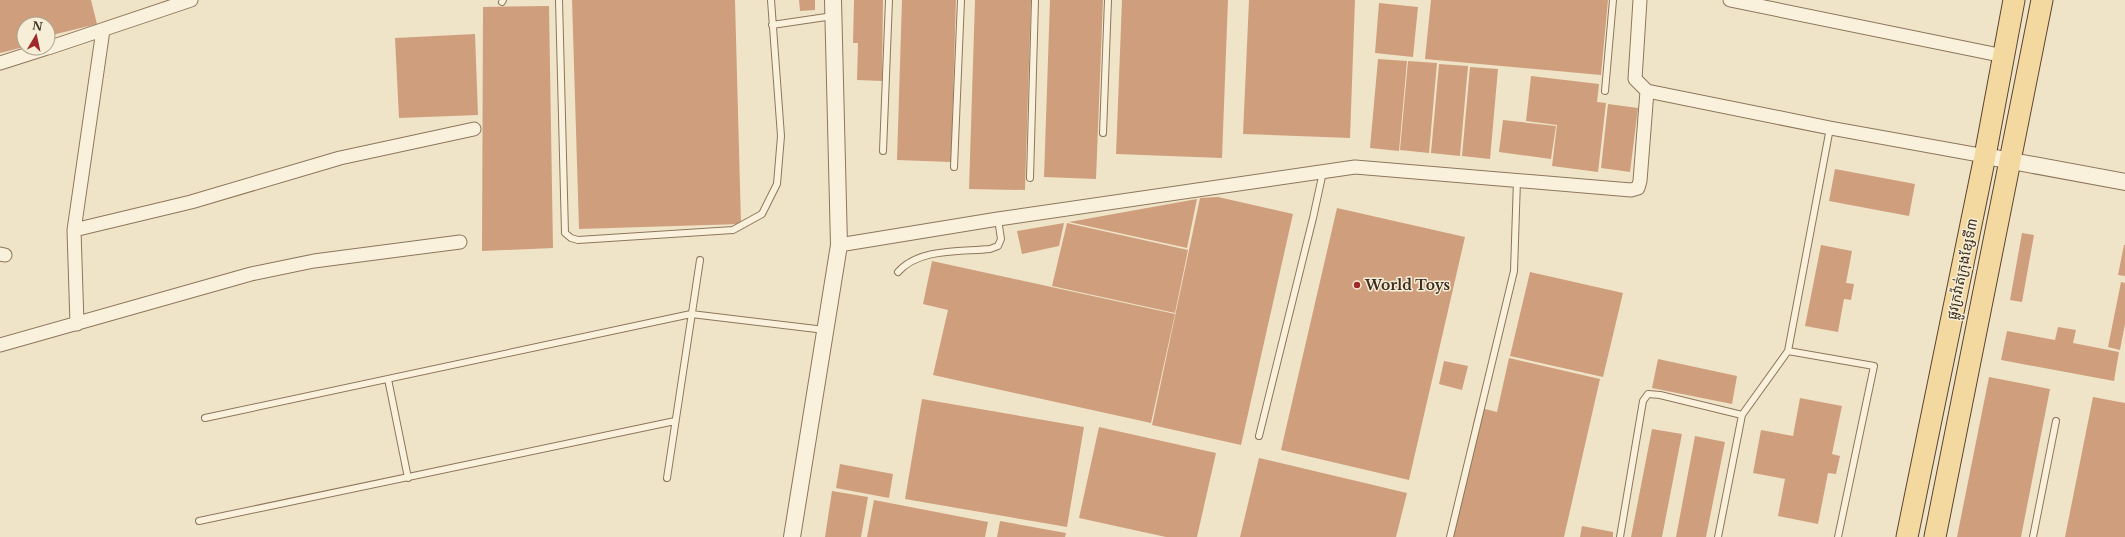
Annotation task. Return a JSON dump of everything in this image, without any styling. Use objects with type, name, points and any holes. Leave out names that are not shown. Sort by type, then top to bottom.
[{"type":"main road","name":"ផ្លូវក្រវ៉ាត់ក្រុងខ្សែទី៣","points":[[1907,537],[1985,156],[2014,0]]},
{"type":"main road","name":"ផ្លូវក្រវ៉ាត់ក្រុងខ្សែទី៣","points":[[1935,537],[2042,0]]},
{"type":"main road","points":[[1942,365],[1968,370]]},
{"type":"street","points":[[56,45],[191,0]]},
{"type":"street","points":[[1640,0],[1635,79],[1647,91],[1830,128],[2125,182]]},
{"type":"street","points":[[1730,0],[2004,56]]},
{"type":"street","points":[[792,537],[838,245],[833,8]]},
{"type":"street","points":[[77,324],[74,230],[103,30]]},
{"type":"street","points":[[0,63],[22,56]]},
{"type":"street","points":[[838,245],[998,219],[1355,167],[1631,190],[1638,188],[1640,181],[1647,91]]},
{"type":"street","points":[[74,230],[191,202],[340,158],[474,129]]},
{"type":"street","points":[[0,344],[77,324],[251,274],[314,261],[460,242]]},
{"type":"lane","points":[[559,0],[565,233],[571,238],[578,240],[734,230],[762,214],[777,184],[781,136],[771,0]]},
{"type":"lane","points":[[883,151],[889,0]]},
{"type":"lane","points":[[954,167],[961,0]]},
{"type":"lane","points":[[1030,178],[1035,0]]},
{"type":"lane","points":[[1103,133],[1108,0]]},
{"type":"lane","points":[[1605,91],[1614,0]]},
{"type":"lane","points":[[772,25],[833,8]]},
{"type":"lane","points":[[1718,537],[1742,415],[1788,351],[1830,128]]},
{"type":"lane","points":[[1259,436],[1314,218],[1323,172]]},
{"type":"lane","points":[[1450,537],[1514,271],[1517,180]]},
{"type":"lane","points":[[898,272],[905,263],[922,256],[990,249],[998,246],[1001,239],[998,219]]},
{"type":"lane","points":[[667,478],[700,260]]},
{"type":"lane","points":[[205,418],[691,314],[825,330]]},
{"type":"lane","points":[[1788,351],[1874,366],[1838,537]]},
{"type":"lane","points":[[388,379],[408,478]]},
{"type":"lane","points":[[1620,537],[1643,401],[1648,394],[1660,395],[1742,415]]},
{"type":"lane","points":[[199,521],[675,421]]},
{"type":"lane","points":[[2033,537],[2056,421]]},
{"type":"building","points":[[0,0],[91,0],[97,24],[56,34],[56,16],[16,16],[16,49],[0,53]]},
{"type":"building","points":[[572,0],[735,0],[741,224],[579,229]]},
{"type":"building","points":[[799,0],[815,0],[815,10],[800,11]]},
{"type":"building","points":[[854,0],[883,0],[882,81],[857,80],[858,43],[853,43]]},
{"type":"building","points":[[902,0],[956,0],[951,162],[897,160]]},
{"type":"building","points":[[975,0],[1031,0],[1025,190],[969,189]]},
{"type":"building","points":[[1050,0],[1103,0],[1096,179],[1044,177]]},
{"type":"building","points":[[1122,0],[1228,0],[1222,158],[1116,154]]},
{"type":"building","points":[[1249,0],[1355,0],[1350,138],[1243,134]]},
{"type":"building","points":[[1431,0],[1608,0],[1601,75],[1425,59]]},
{"type":"building","points":[[1379,3],[1418,7],[1413,57],[1375,53]]},
{"type":"building","points":[[549,6],[553,248],[482,251],[483,7]]},
{"type":"building","points":[[475,34],[478,115],[399,118],[395,38]]},
{"type":"building","points":[[1378,59],[1407,61],[1399,151],[1370,148]]},
{"type":"building","points":[[1408,61],[1437,63],[1429,153],[1400,150]]},
{"type":"building","points":[[1439,64],[1468,66],[1460,156],[1431,153]]},
{"type":"building","points":[[1470,67],[1498,69],[1490,159],[1462,156]]},
{"type":"building","points":[[1531,76],[1599,84],[1597,102],[1606,103],[1598,172],[1552,166],[1557,125],[1526,121]]},
{"type":"building","points":[[1608,104],[1638,108],[1630,172],[1601,168]]},
{"type":"building","points":[[1503,120],[1556,126],[1551,159],[1499,152]]},
{"type":"building","points":[[1835,169],[1915,184],[1909,216],[1829,201]]},
{"type":"building","points":[[1218,197],[1293,214],[1241,445],[1152,425],[1200,198]]},
{"type":"building","points":[[1197,199],[1187,248],[1069,222]]},
{"type":"building","points":[[1337,208],[1465,237],[1409,480],[1281,450]]},
{"type":"building","points":[[1064,223],[1059,246],[1022,254],[1017,231]]},
{"type":"building","points":[[1067,223],[1188,250],[1175,313],[1052,286]]},
{"type":"building","points":[[2022,233],[2034,235],[2022,302],[2010,300]]},
{"type":"building","points":[[1821,245],[1852,251],[1846,283],[1854,284],[1851,300],[1844,299],[1838,332],[1805,326]]},
{"type":"building","points":[[2125,245],[2125,276],[2118,275]]},
{"type":"building","points":[[932,261],[1175,314],[1151,423],[933,375],[948,310],[923,304]]},
{"type":"building","points":[[1530,272],[1623,293],[1603,377],[1510,356]]},
{"type":"building","points":[[2121,282],[2125,283],[2125,324],[2120,350],[2108,347]]},
{"type":"building","points":[[2058,327],[2076,330],[2073,343],[2119,352],[2114,381],[2001,360],[2007,331],[2055,340]]},
{"type":"building","points":[[1509,358],[1600,379],[1564,537],[1448,537],[1477,407],[1497,412]]},
{"type":"building","points":[[1658,359],[1737,376],[1732,404],[1652,388]]},
{"type":"building","points":[[1444,361],[1468,366],[1462,390],[1439,384]]},
{"type":"building","points":[[1989,377],[2050,389],[2021,537],[1957,537]]},
{"type":"building","points":[[2093,397],[2125,403],[2125,537],[2065,537]]},
{"type":"building","points":[[1800,398],[1842,406],[1832,454],[1840,456],[1836,474],[1828,473],[1818,524],[1778,516],[1785,479],[1753,473],[1761,430],[1793,436]]},
{"type":"building","points":[[922,399],[1084,427],[1067,527],[905,499]]},
{"type":"building","points":[[1099,427],[1216,453],[1197,537],[1166,537],[1079,518]]},
{"type":"building","points":[[1652,429],[1682,434],[1662,537],[1631,537]]},
{"type":"building","points":[[1695,436],[1725,442],[1706,537],[1676,537]]},
{"type":"building","points":[[1259,458],[1407,493],[1396,537],[1240,537]]},
{"type":"building","points":[[840,464],[893,474],[889,498],[836,488]]},
{"type":"building","points":[[832,491],[868,497],[861,537],[825,537]]},
{"type":"building","points":[[874,500],[988,522],[985,537],[867,537]]},
{"type":"building","points":[[1000,521],[1066,533],[1065,537],[997,537]]},
{"type":"building","points":[[1582,526],[1613,532],[1613,537],[1580,537]]},
{"type":"place","name":"World Toys","points":[[1357,285]]}]
